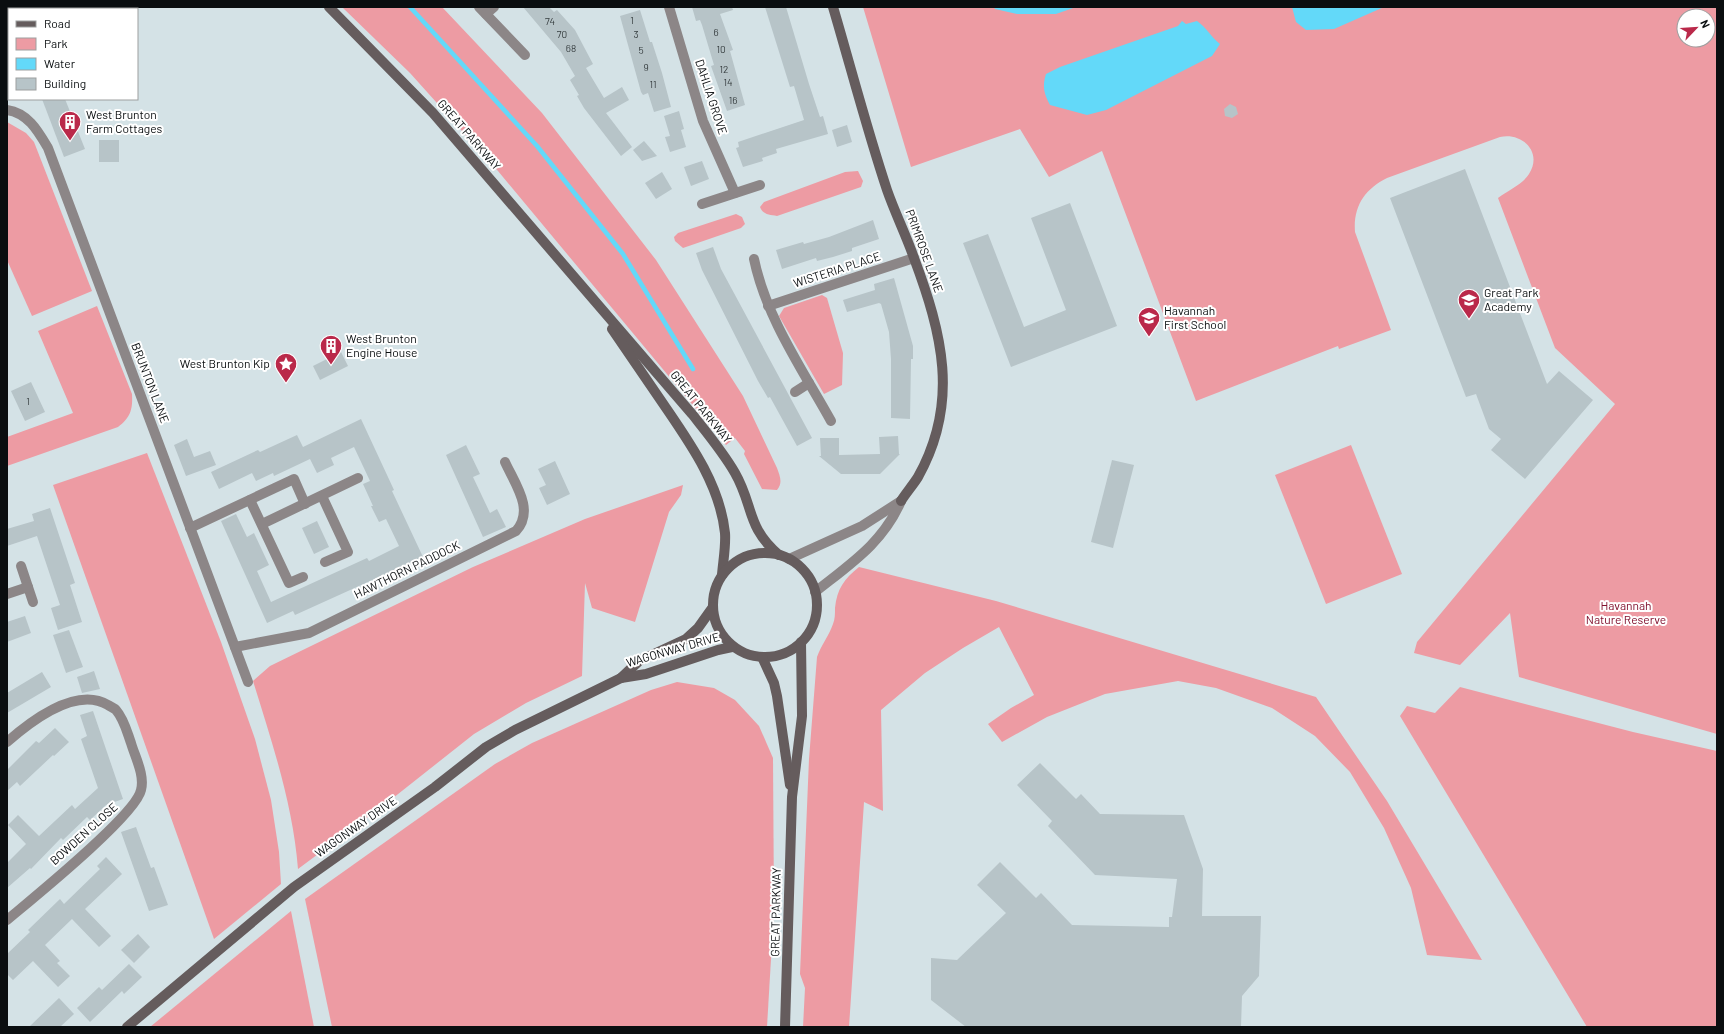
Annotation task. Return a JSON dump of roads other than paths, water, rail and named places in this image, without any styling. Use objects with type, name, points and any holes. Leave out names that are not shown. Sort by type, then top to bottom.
[{"type":"street","name":"GREAT PARKWAY","points":[[329,7],[433,113],[692,414],[727,459],[743,489],[757,531],[767,545],[779,555]]},
{"type":"street","points":[[494,7],[482,11],[525,55]]},
{"type":"street","name":"DAHLIA GROVE","points":[[668,7],[703,121],[735,193]]},
{"type":"street","name":"PRIMROSE LANE","points":[[815,592],[864,553],[882,534],[894,518],[901,502],[918,477],[937,432],[944,382],[942,358],[932,313],[914,258],[888,191],[833,7]]},
{"type":"street","name":"BRUNTON LANE","points":[[7,110],[14,111],[27,118],[38,131],[48,148],[248,682]]},
{"type":"street","points":[[702,204],[760,185]]},
{"type":"street","name":"WISTERIA PLACE","points":[[768,306],[914,258]]},
{"type":"street","points":[[754,259],[759,284],[768,306],[831,421]]},
{"type":"street","name":"GREAT PARKWAY","points":[[583,286],[678,425],[701,463],[712,485],[721,509],[725,534],[722,575]]},
{"type":"street","points":[[795,392],[810,383]]},
{"type":"street","name":"HAWTHORN PADDOCK","points":[[235,647],[309,633],[516,531],[524,518],[525,507],[505,462]]},
{"type":"street","points":[[262,524],[358,478]]},
{"type":"street","points":[[190,528],[294,479],[305,504]]},
{"type":"street","points":[[322,496],[348,552],[325,562]]},
{"type":"street","points":[[250,500],[289,583],[303,577]]},
{"type":"street","name":"PRIMROSE LANE","points":[[789,559],[862,526],[901,502]]},
{"type":"street","name":"GREAT PARKWAY","points":[[758,553],[779,555],[789,559],[806,573],[815,592],[817,602],[814,624],[802,642],[783,654],[762,657],[751,656],[732,647],[718,628],[713,607],[716,585],[729,567],[748,556],[758,553]]},
{"type":"street","points":[[21,566],[34,602]]},
{"type":"street","points":[[7,594],[28,587]]},
{"type":"street","name":"WAGONWAY DRIVE","points":[[621,678],[639,661],[686,639],[698,628],[713,607]]},
{"type":"street","name":"GREAT PARKWAY","points":[[785,1027],[792,797],[802,716],[802,642]]},
{"type":"street","name":"WAGONWAY DRIVE","points":[[127,1027],[294,887],[435,787],[486,747],[515,730],[621,678],[646,674],[718,650],[732,647]]},
{"type":"street","name":"GREAT PARKWAY","points":[[762,657],[774,683],[778,696],[792,797]]},
{"type":"street","name":"BOWDEN CLOSE","points":[[7,742],[26,726],[55,708],[83,700],[100,700],[116,709],[142,778],[141,791],[133,806],[114,826],[7,920]]},
{"type":"water","points":[[994,7],[1076,7],[1056,14],[1017,14],[995,9]]},
{"type":"water","points":[[1292,7],[1384,7],[1334,29],[1306,30],[1296,22]]},
{"type":"water","points":[[1182,21],[1186,24],[1197,21],[1220,44],[1212,56],[1106,110],[1087,115],[1050,105],[1044,90],[1046,74],[1060,67],[1178,26]]},
{"type":"waterway","points":[[410,7],[537,146],[623,254],[693,369]]},
{"type":"place","name":"West Brunton Farm Cottages","points":[[70,142]]},
{"type":"place","name":"Great Park Academy","points":[[1469,320]]},
{"type":"place","name":"Havannah First School","points":[[1149,338]]},
{"type":"place","name":"West Brunton Engine House","points":[[331,366]]},
{"type":"place","name":"West Brunton Kip","points":[[286,384]]},
{"type":"park label","name":"Havannah Nature Reserve","points":[[1626,613]]}]
